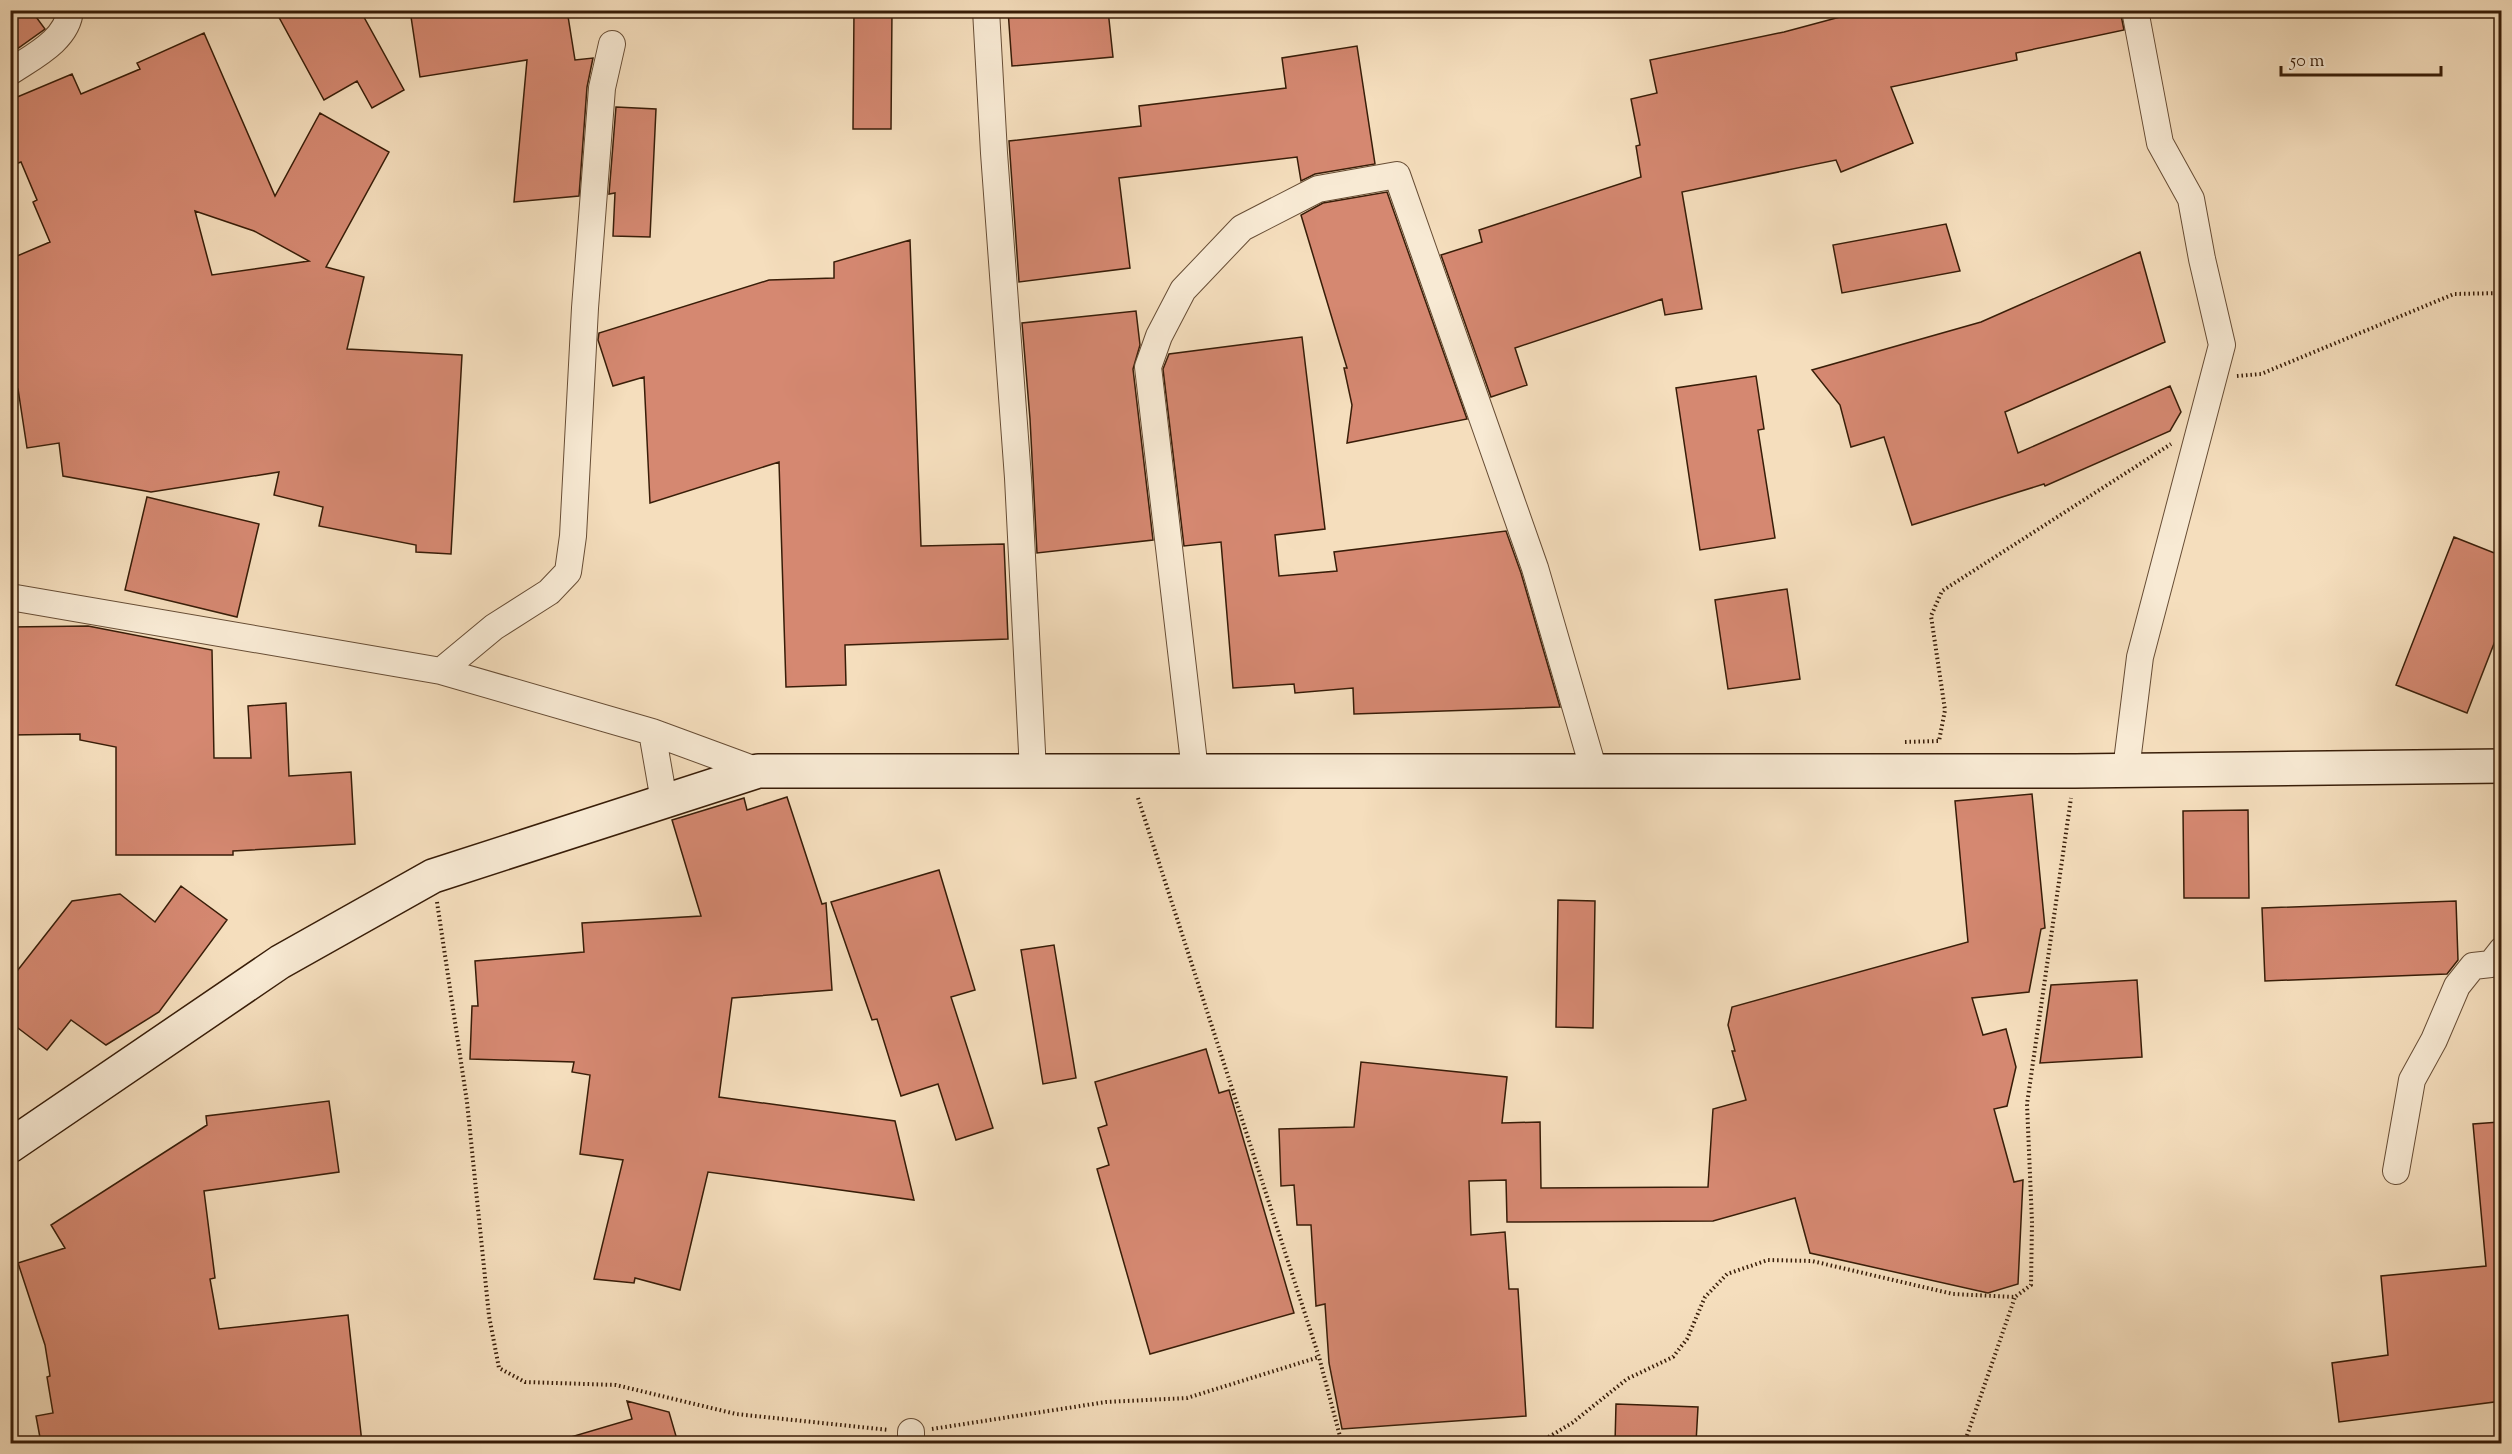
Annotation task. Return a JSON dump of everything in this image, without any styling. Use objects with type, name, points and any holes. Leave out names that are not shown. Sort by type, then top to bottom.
[{"type":"street","points":[[10,72],[58,38],[70,17],[70,10]]},
{"type":"street","points":[[986,10],[1018,478],[1033,771]]},
{"type":"street","points":[[2126,770],[2140,657],[2222,345],[2191,199],[2160,143],[2135,10]]},
{"type":"street","points":[[441,671],[494,627],[549,592],[568,572],[573,536],[585,308],[602,88],[612,44]]},
{"type":"street","points":[[1195,771],[1148,368],[1159,336],[1183,290],[1242,228],[1318,189],[1397,175],[1535,568],[1594,771]]},
{"type":"street","points":[[10,597],[441,671],[652,732],[758,771]]},
{"type":"street","points":[[652,732],[664,801]]},
{"type":"street","points":[[10,1146],[280,962],[433,876],[758,771],[2075,771],[2502,766]]},
{"type":"street","points":[[2396,1171],[2412,1080],[2434,1040],[2457,986],[2473,966],[2492,964],[2502,950]]},
{"type":"path","points":[[2213,379],[2261,374],[2454,294],[2502,293]]},
{"type":"path","points":[[1894,742],[1939,741],[1945,710],[1931,616],[1942,591],[2200,426]]},
{"type":"path","points":[[1130,771],[1319,1357],[1342,1443]]},
{"type":"path","points":[[1964,1443],[2014,1297],[2031,1285],[2032,1222],[2027,1104],[2075,771]]},
{"type":"path","points":[[433,876],[467,1102],[489,1316],[499,1368],[525,1382],[616,1385],[736,1414],[911,1438],[1106,1402],[1187,1398],[1319,1357]]},
{"type":"path","points":[[1537,1443],[1572,1423],[1627,1379],[1672,1357],[1687,1339],[1705,1297],[1727,1274],[1768,1260],[1812,1261],[1953,1294],[2014,1297]]},
{"type":"building","points":[[10,10],[31,10],[45,29],[10,54]]},
{"type":"building","points":[[275,10],[360,10],[404,90],[372,108],[357,81],[324,100]]},
{"type":"building","points":[[410,10],[567,10],[575,60],[593,58],[587,87],[579,196],[514,202],[527,60],[420,77]]},
{"type":"building","points":[[854,10],[892,10],[891,129],[853,129]]},
{"type":"building","points":[[1008,10],[1108,10],[1113,57],[1012,66]]},
{"type":"building","points":[[1866,10],[2120,10],[2124,30],[2016,53],[2017,60],[1891,87],[1913,143],[1841,172],[1836,160],[1682,192],[1702,309],[1665,315],[1662,299],[1515,348],[1527,385],[1491,397],[1441,255],[1482,242],[1479,230],[1641,177],[1636,146],[1640,145],[1631,99],[1657,93],[1650,60],[1784,32]]},
{"type":"building","points":[[204,33],[275,196],[320,113],[389,152],[326,267],[364,277],[347,349],[462,355],[451,554],[416,552],[416,545],[319,526],[323,507],[274,495],[279,472],[151,492],[63,476],[59,443],[27,448],[18,389],[10,390],[10,259],[50,242],[33,202],[37,200],[21,162],[10,166],[10,100],[72,74],[81,94],[140,69],[137,63]],"holes":[[[195,211],[254,231],[309,261],[212,275]]]},
{"type":"building","points":[[1357,46],[1375,164],[1315,174],[1301,181],[1297,157],[1119,178],[1130,268],[1019,282],[1009,141],[1141,126],[1139,106],[1286,88],[1282,58]]},
{"type":"building","points":[[616,107],[656,109],[650,237],[613,236],[615,193],[609,194]]},
{"type":"building","points":[[1387,192],[1467,419],[1347,443],[1352,405],[1344,368],[1347,368],[1301,215],[1323,203]]},
{"type":"building","points":[[1946,224],[1960,271],[1842,293],[1833,245]]},
{"type":"building","points":[[910,240],[921,546],[1004,544],[1008,639],[845,645],[846,685],[786,687],[779,462],[650,503],[644,377],[613,386],[598,340],[599,333],[769,280],[834,278],[834,262]]},
{"type":"building","points":[[2140,252],[2165,342],[2005,412],[2018,453],[2170,386],[2181,412],[2170,431],[2045,486],[2044,484],[1912,525],[1884,437],[1851,447],[1840,405],[1812,370],[1981,322]]},
{"type":"building","points":[[1136,311],[1140,345],[1133,369],[1153,540],[1037,553],[1022,323]]},
{"type":"building","points":[[1302,337],[1325,529],[1275,535],[1279,576],[1337,571],[1334,552],[1506,531],[1521,573],[1560,707],[1354,714],[1353,688],[1295,693],[1294,684],[1233,688],[1221,542],[1184,546],[1163,369],[1169,354]]},
{"type":"building","points":[[1756,376],[1764,429],[1758,430],[1775,538],[1700,550],[1676,388]]},
{"type":"building","points":[[147,497],[259,524],[237,617],[125,590]]},
{"type":"building","points":[[2454,537],[2502,556],[2502,623],[2467,713],[2396,685]]},
{"type":"building","points":[[1787,589],[1800,679],[1728,689],[1715,600]]},
{"type":"building","points":[[88,626],[212,650],[214,758],[251,758],[248,706],[286,703],[289,776],[351,772],[355,844],[233,851],[233,855],[116,855],[116,747],[80,740],[80,734],[10,735],[10,627]]},
{"type":"building","points":[[2032,794],[2045,928],[2041,929],[2029,992],[1972,998],[1983,1035],[2006,1029],[2016,1067],[2007,1106],[1994,1109],[2014,1182],[2023,1180],[2018,1284],[1988,1293],[1810,1253],[1795,1198],[1713,1221],[1507,1222],[1506,1180],[1469,1181],[1471,1235],[1505,1232],[1509,1289],[1518,1289],[1526,1416],[1342,1429],[1329,1363],[1325,1304],[1316,1306],[1311,1225],[1297,1225],[1294,1185],[1281,1186],[1279,1129],[1354,1127],[1361,1062],[1507,1077],[1502,1123],[1540,1122],[1541,1188],[1708,1187],[1713,1109],[1746,1100],[1732,1051],[1735,1051],[1728,1025],[1732,1007],[1968,942],[1955,801]]},
{"type":"building","points":[[787,797],[822,904],[826,903],[832,990],[732,998],[719,1097],[895,1121],[914,1200],[708,1172],[680,1290],[635,1278],[634,1283],[594,1279],[623,1160],[580,1154],[590,1075],[572,1072],[574,1062],[470,1059],[472,1006],[478,1006],[475,961],[584,952],[582,923],[701,916],[672,820],[744,798],[747,810]]},
{"type":"building","points":[[2248,810],[2249,898],[2184,898],[2183,811]]},
{"type":"building","points":[[939,870],[975,990],[951,997],[993,1128],[956,1140],[938,1084],[901,1096],[877,1019],[872,1020],[831,902]]},
{"type":"building","points":[[181,886],[227,920],[159,1012],[106,1045],[71,1020],[47,1050],[10,1022],[10,980],[72,901],[120,894],[155,922]]},
{"type":"building","points":[[1558,900],[1595,901],[1593,1028],[1556,1027]]},
{"type":"building","points":[[2456,901],[2458,960],[2447,974],[2265,981],[2262,908]]},
{"type":"building","points":[[1054,945],[1076,1078],[1043,1084],[1021,950]]},
{"type":"building","points":[[2137,980],[2142,1057],[2040,1063],[2051,985]]},
{"type":"building","points":[[1206,1049],[1219,1093],[1229,1090],[1294,1313],[1150,1354],[1097,1169],[1109,1165],[1098,1128],[1107,1125],[1095,1082]]},
{"type":"building","points":[[329,1101],[339,1172],[204,1191],[215,1278],[210,1279],[219,1329],[348,1315],[362,1443],[41,1443],[36,1416],[53,1413],[47,1377],[50,1376],[45,1345],[18,1263],[65,1248],[51,1225],[207,1125],[206,1116]]},
{"type":"building","points":[[2499,1122],[2502,1147],[2502,1401],[2339,1422],[2332,1363],[2388,1355],[2381,1276],[2486,1266],[2473,1124]]},
{"type":"building","points":[[627,1401],[669,1412],[678,1443],[564,1443],[564,1439],[632,1419]]},
{"type":"building","points":[[1616,1404],[1698,1407],[1696,1443],[1615,1443]]}]
